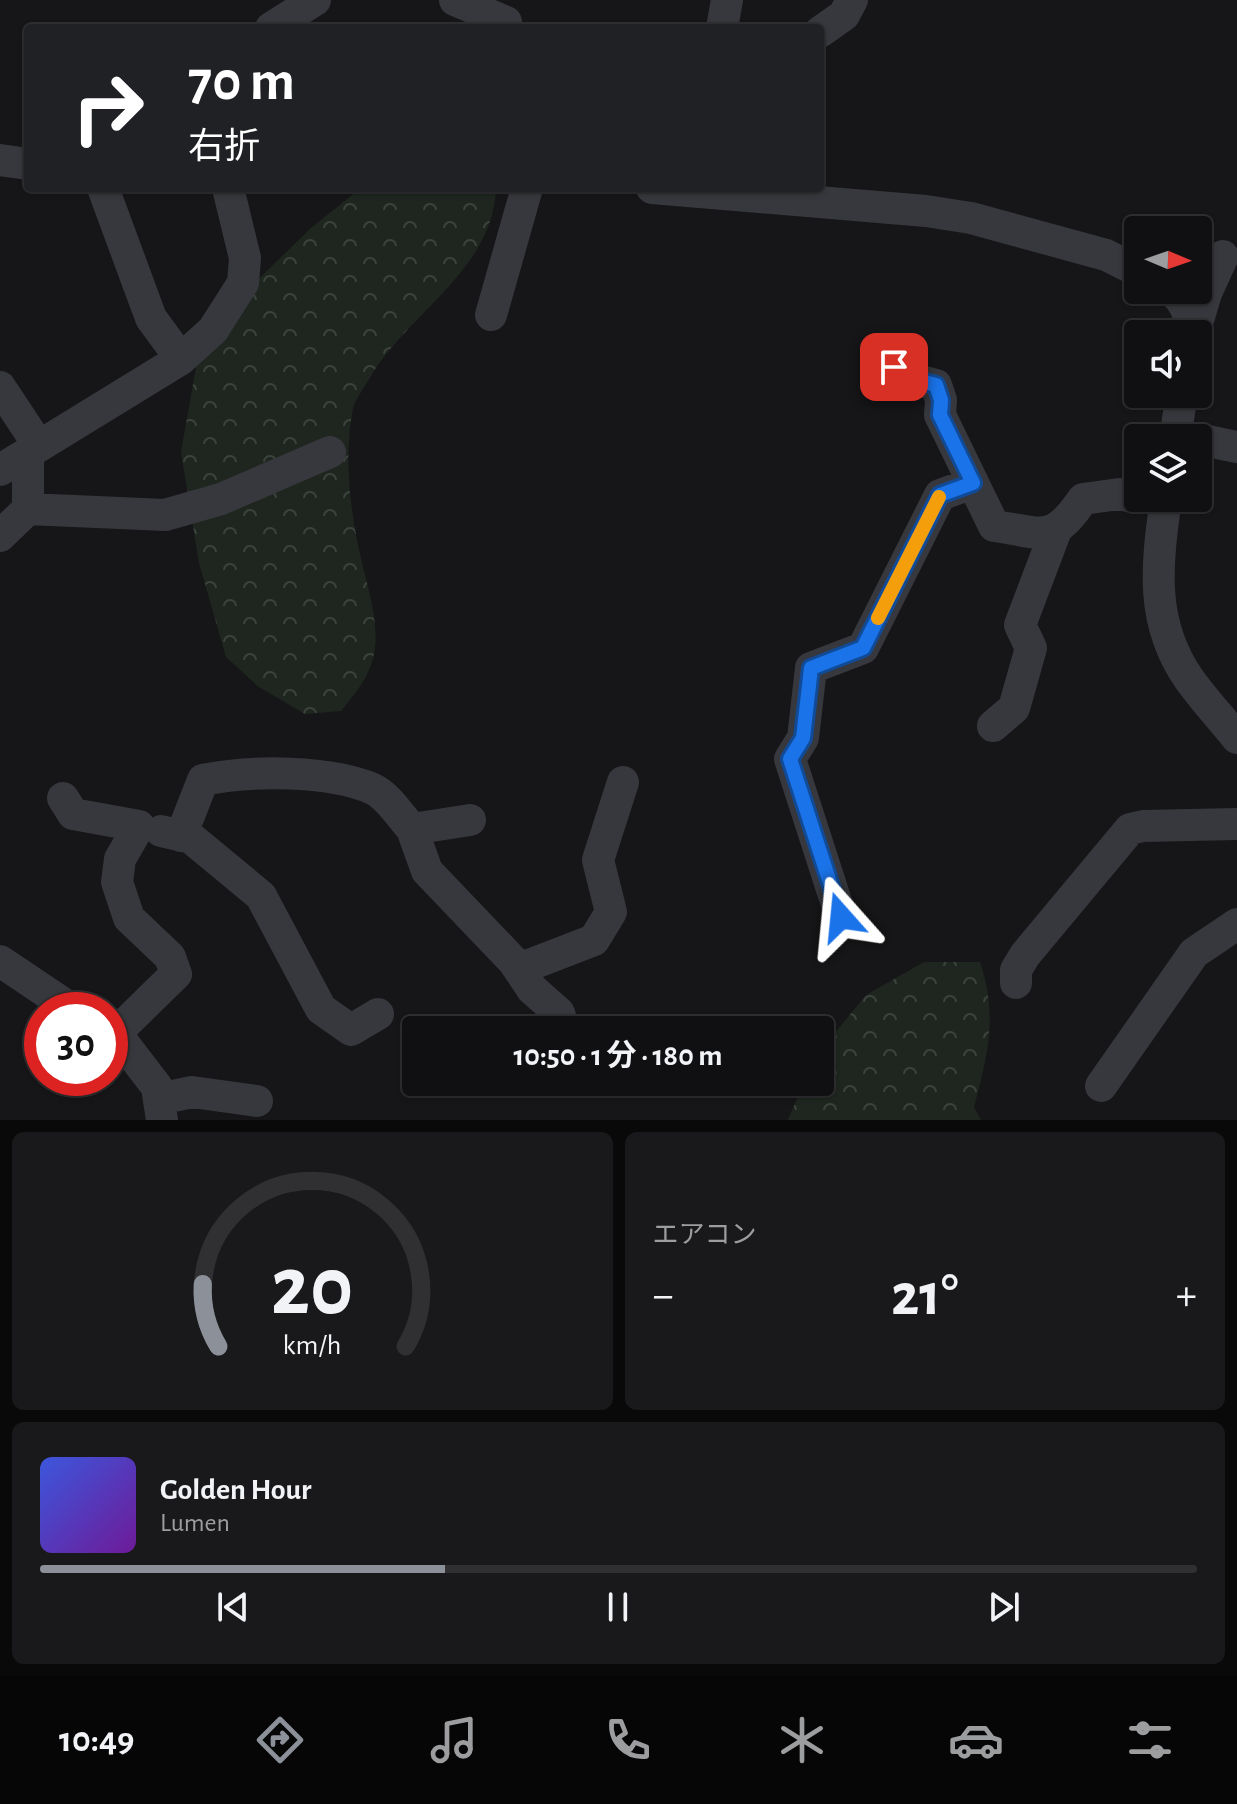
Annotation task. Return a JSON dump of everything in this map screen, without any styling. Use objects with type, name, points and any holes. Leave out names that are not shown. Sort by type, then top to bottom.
[{"type":"street","points":[[277,24],[315,0]]},
{"type":"street","points":[[455,0],[507,17]]},
{"type":"street","points":[[723,24],[727,0]]},
{"type":"street","points":[[824,29],[844,15],[852,0]]},
{"type":"street","points":[[0,160],[24,163]]},
{"type":"street","points":[[104,192],[151,318],[181,359]]},
{"type":"street","points":[[0,470],[181,359],[213,330],[243,283],[245,258],[229,192]]},
{"type":"street","points":[[491,315],[526,192]]},
{"type":"street","points":[[747,192],[971,218],[1106,255],[1124,264]]},
{"type":"street","points":[[1197,320],[1223,256]]},
{"type":"street","points":[[894,367],[901,376],[936,385],[941,400],[940,415],[994,526],[1049,534],[1067,523],[1083,499],[1124,495]]},
{"type":"street","points":[[0,536],[19,504],[34,449],[2,372]]},
{"type":"street","points":[[1212,442],[1237,447]]},
{"type":"street","points":[[19,504],[165,515],[221,499],[330,452]]},
{"type":"street","points":[[841,917],[790,759],[803,738],[811,668],[863,648],[940,495],[973,483]]},
{"type":"street","points":[[1165,512],[1157,585],[1165,633],[1190,679],[1237,738]]},
{"type":"street","points":[[993,726],[1014,708],[1031,648],[1020,625],[1056,530]]},
{"type":"street","points":[[1016,701],[1037,725]]},
{"type":"street","points":[[181,836],[203,780],[221,776],[317,774],[376,790],[412,829],[427,871],[560,1016]]},
{"type":"street","points":[[519,969],[594,940],[611,912],[598,860],[623,782]]},
{"type":"street","points":[[63,798],[73,814],[191,838],[261,896],[321,1009],[351,1030],[378,1014]]},
{"type":"street","points":[[412,829],[470,820]]},
{"type":"street","points":[[1016,983],[1016,970],[1025,955],[1130,829],[1237,824]]},
{"type":"street","points":[[128,1021],[176,974],[170,957],[129,918],[117,882],[120,859],[139,826]]},
{"type":"street","points":[[1101,1086],[1194,953],[1237,924]]},
{"type":"street","points":[[0,961],[46,992]]},
{"type":"street","points":[[128,1049],[157,1087],[160,1109],[192,1092],[257,1101]]},
{"type":"green space","points":[[356,192],[495,192],[491,218],[480,244],[445,291],[384,357],[354,405],[348,461],[350,493],[373,612],[374,654],[357,691],[341,711],[305,714],[259,687],[226,657],[199,563],[181,452],[202,334],[311,228]]},
{"type":"green space","points":[[924,962],[980,962],[990,1018],[987,1052],[974,1107],[981,1120],[788,1120],[798,1096],[834,1096],[834,1034],[866,995]]},
{"type":"slow traffic","points":[[878,618],[939,497]]},
{"type":"route","points":[[841,917],[790,759],[803,738],[811,668],[863,648],[940,495],[973,483],[940,415],[941,400],[936,385],[901,376],[894,367]]}]
